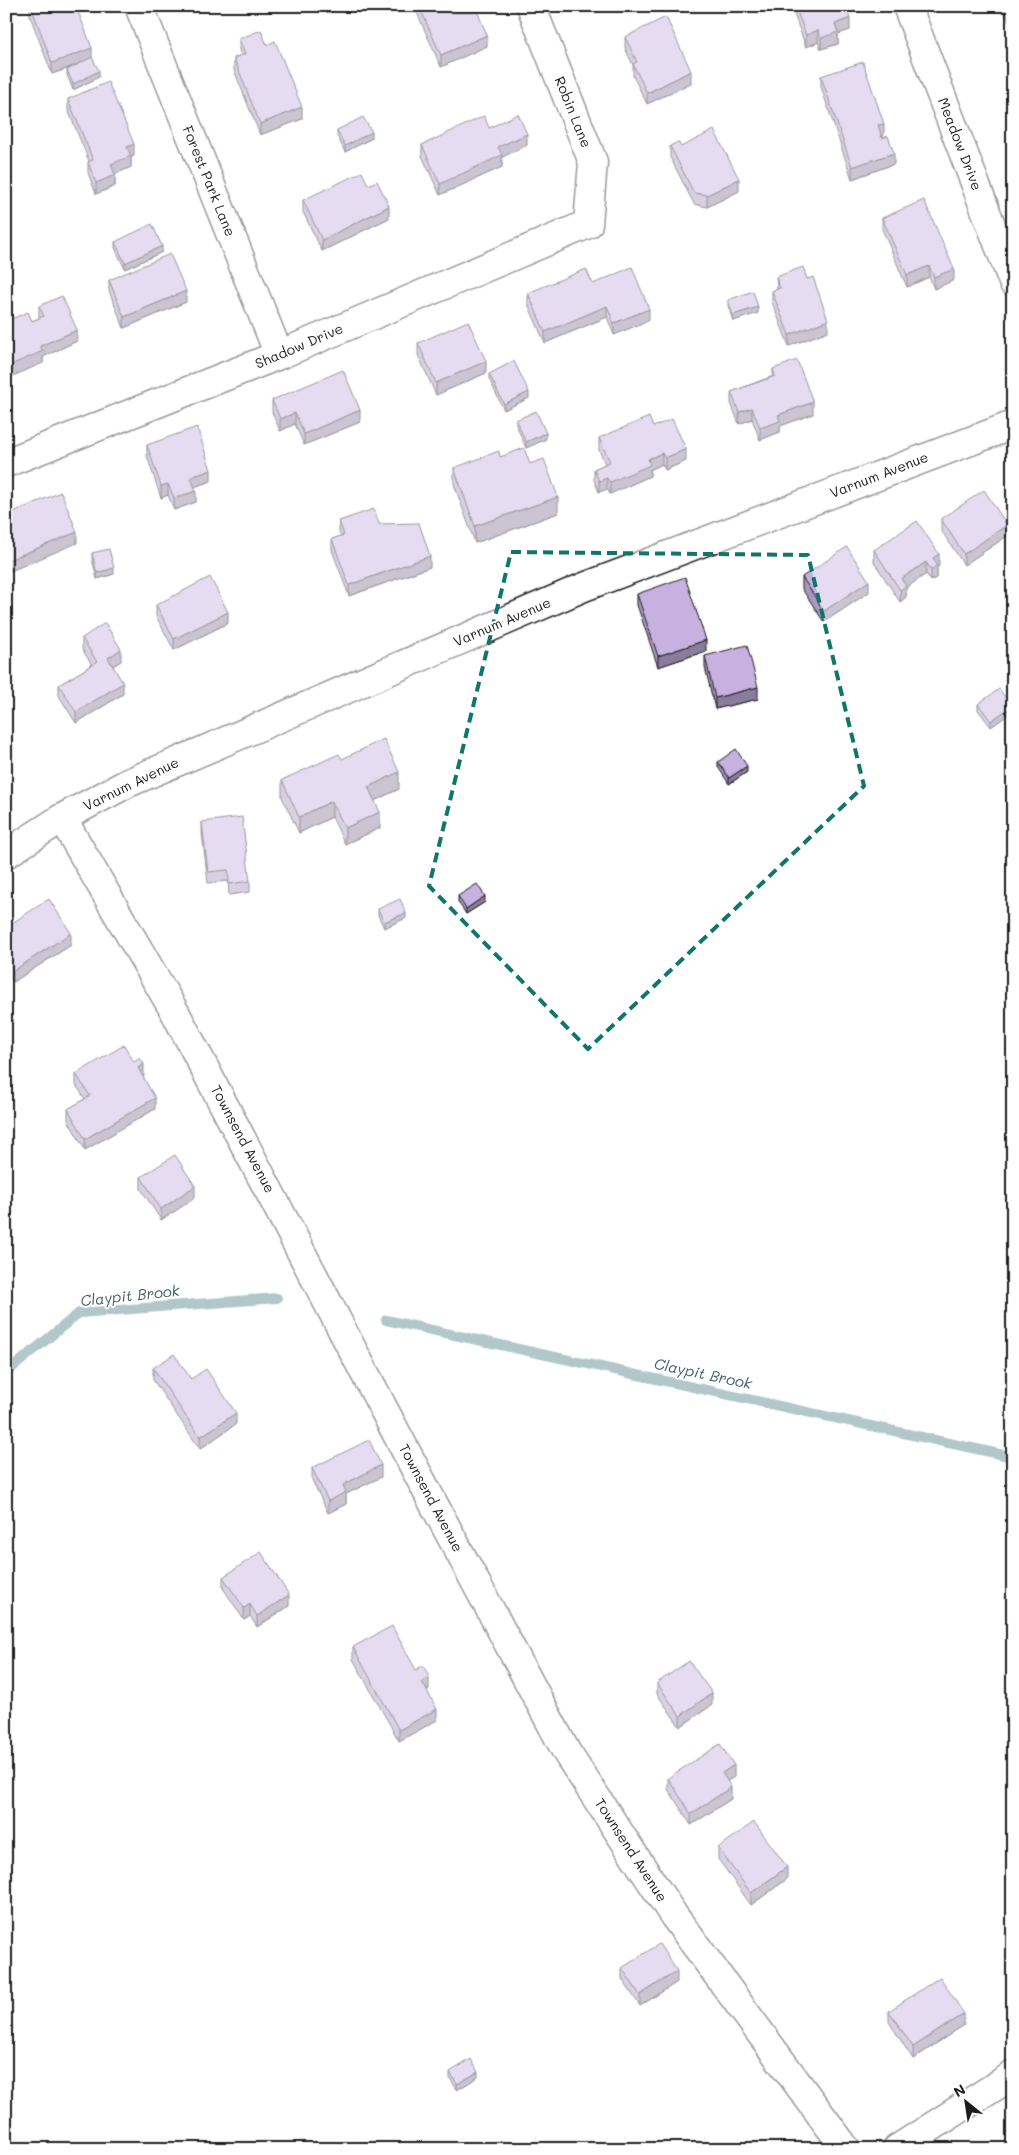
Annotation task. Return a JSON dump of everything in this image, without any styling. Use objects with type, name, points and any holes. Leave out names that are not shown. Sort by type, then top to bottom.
[{"type":"street","name":"Forest Park Lane","points":[[139,6],[279,356]]},
{"type":"street","name":"Robin Lane","points":[[531,6],[593,162],[588,223]]},
{"type":"street","name":"Meadow Drive","points":[[907,6],[1013,282]]},
{"type":"street","name":"Shadow Drive","points":[[6,463],[279,356],[588,223]]},
{"type":"street","name":"Varnum Avenue","points":[[6,854],[62,818],[128,783],[584,587],[1013,425]]},
{"type":"street","name":"Townsend Avenue","points":[[62,818],[176,1014],[426,1491],[567,1753],[674,1916],[846,2149]]},
{"type":"street","points":[[897,2149],[1013,2075]]},
{"type":"highlighted area","points":[[511,552],[808,555],[864,786],[588,1049],[429,886]]},
{"type":"building","points":[[31,6],[76,6],[92,48],[52,63]]},
{"type":"building","points":[[419,6],[475,6],[487,35],[441,55]]},
{"type":"building","points":[[795,6],[845,6],[850,18],[835,24],[838,32],[821,38],[818,30],[806,35]]},
{"type":"building","points":[[1007,6],[1013,6],[1012,17]]},
{"type":"building","points":[[666,17],[691,71],[647,93],[633,64],[637,62],[625,37]]},
{"type":"building","points":[[261,30],[267,45],[275,41],[302,107],[260,124],[234,58],[245,54],[239,39]]},
{"type":"building","points":[[92,57],[99,71],[73,84],[67,70]]},
{"type":"building","points":[[863,62],[884,124],[878,125],[882,138],[888,136],[894,153],[852,167],[821,76]]},
{"type":"building","points":[[108,82],[134,144],[127,147],[131,156],[111,164],[115,175],[96,183],[88,162],[93,160],[68,99]]},
{"type":"building","points":[[518,114],[527,134],[498,147],[502,155],[440,184],[422,145],[484,116],[489,128]]},
{"type":"building","points":[[363,117],[372,132],[345,146],[337,130]]},
{"type":"building","points":[[714,130],[739,179],[707,195],[694,193],[670,146],[678,142],[681,147]]},
{"type":"building","points":[[362,172],[368,185],[377,181],[389,206],[322,240],[303,200]]},
{"type":"building","points":[[924,200],[954,269],[934,277],[929,266],[907,275],[882,218]]},
{"type":"building","points":[[152,224],[162,246],[125,263],[115,242]]},
{"type":"building","points":[[170,254],[186,291],[124,317],[109,280]]},
{"type":"building","points":[[632,267],[649,309],[614,323],[607,306],[545,332],[528,293],[586,269],[593,284]]},
{"type":"building","points":[[803,267],[807,279],[813,277],[828,320],[789,335],[772,291],[780,288],[776,277]]},
{"type":"building","points":[[753,291],[758,307],[733,315],[728,300]]},
{"type":"building","points":[[62,296],[77,330],[40,346],[43,351],[6,367],[6,321],[28,312],[32,321],[44,316],[39,306]]},
{"type":"building","points":[[468,321],[486,361],[436,383],[418,343]]},
{"type":"building","points":[[797,360],[813,402],[778,415],[780,421],[760,428],[752,408],[739,412],[731,392],[775,376],[773,369]]},
{"type":"building","points":[[514,361],[529,392],[504,404],[489,374]]},
{"type":"building","points":[[343,370],[360,410],[304,434],[295,413],[280,419],[272,400]]},
{"type":"building","points":[[536,411],[546,433],[526,442],[516,420]]},
{"type":"building","points":[[649,417],[653,427],[672,419],[686,449],[665,458],[662,453],[648,459],[650,465],[610,482],[607,478],[599,481],[594,469],[610,462],[599,438]]},
{"type":"building","points":[[197,427],[211,470],[191,477],[196,491],[174,498],[168,484],[161,486],[147,445]]},
{"type":"building","points":[[524,448],[530,464],[544,459],[558,497],[475,526],[454,468],[499,451],[500,457]]},
{"type":"building","points":[[984,490],[1007,525],[964,554],[941,519]]},
{"type":"building","points":[[61,492],[77,532],[6,561],[6,515]]},
{"type":"building","points":[[374,509],[379,524],[419,523],[430,556],[349,585],[332,539],[344,535],[339,521]]},
{"type":"building","points":[[917,521],[939,554],[933,558],[937,565],[931,570],[926,562],[901,579],[906,586],[900,590],[874,550]]},
{"type":"building","points":[[847,547],[869,581],[824,611],[802,577]]},
{"type":"building","points":[[109,549],[114,568],[97,573],[92,553]]},
{"type":"building","points":[[210,577],[228,612],[174,639],[156,605]]},
{"type":"building","points":[[685,577],[706,640],[658,656],[637,594]]},
{"type":"building","points":[[105,623],[121,649],[108,658],[123,683],[76,712],[59,685],[97,662],[82,638]]},
{"type":"building","points":[[747,645],[758,687],[715,698],[705,656]]},
{"type":"building","points":[[999,689],[1012,706],[991,721],[978,704]]},
{"type":"building","points":[[384,739],[399,772],[368,787],[380,812],[345,828],[332,801],[299,817],[282,780],[339,754],[342,759]]},
{"type":"building","points":[[736,749],[747,766],[729,778],[718,762]]},
{"type":"building","points":[[242,817],[250,881],[229,884],[228,870],[208,872],[202,822]]},
{"type":"building","points":[[477,884],[485,896],[466,909],[458,896]]},
{"type":"building","points":[[49,899],[71,933],[13,971],[6,960],[6,927]]},
{"type":"building","points":[[400,899],[406,913],[384,922],[378,909]]},
{"type":"building","points":[[124,1045],[134,1062],[140,1058],[144,1064],[138,1068],[155,1098],[85,1139],[68,1109],[90,1096],[76,1074]]},
{"type":"building","points":[[175,1155],[195,1186],[161,1209],[141,1177]]},
{"type":"building","points":[[174,1354],[191,1379],[206,1369],[236,1413],[200,1437],[153,1368]]},
{"type":"building","points":[[369,1440],[381,1465],[343,1485],[346,1492],[328,1501],[312,1468]]},
{"type":"building","points":[[261,1552],[289,1595],[257,1616],[250,1604],[244,1608],[223,1577]]},
{"type":"building","points":[[392,1626],[416,1670],[423,1665],[429,1677],[422,1682],[437,1709],[399,1730],[353,1647]]},
{"type":"building","points":[[689,1661],[712,1693],[680,1716],[657,1683]]},
{"type":"building","points":[[720,1744],[734,1765],[722,1773],[731,1787],[691,1814],[668,1778]]},
{"type":"building","points":[[754,1822],[787,1867],[751,1893],[718,1848]]},
{"type":"building","points":[[659,1944],[677,1971],[640,1995],[622,1968]]},
{"type":"building","points":[[940,1977],[964,2014],[913,2047],[889,2011]]},
{"type":"building","points":[[471,2059],[478,2072],[457,2084],[450,2072]]},
{"type":"waterway","name":"Claypit Brook","points":[[6,1373],[79,1313],[277,1298]]},
{"type":"waterway","name":"Claypit Brook","points":[[386,1320],[1013,1457]]}]
